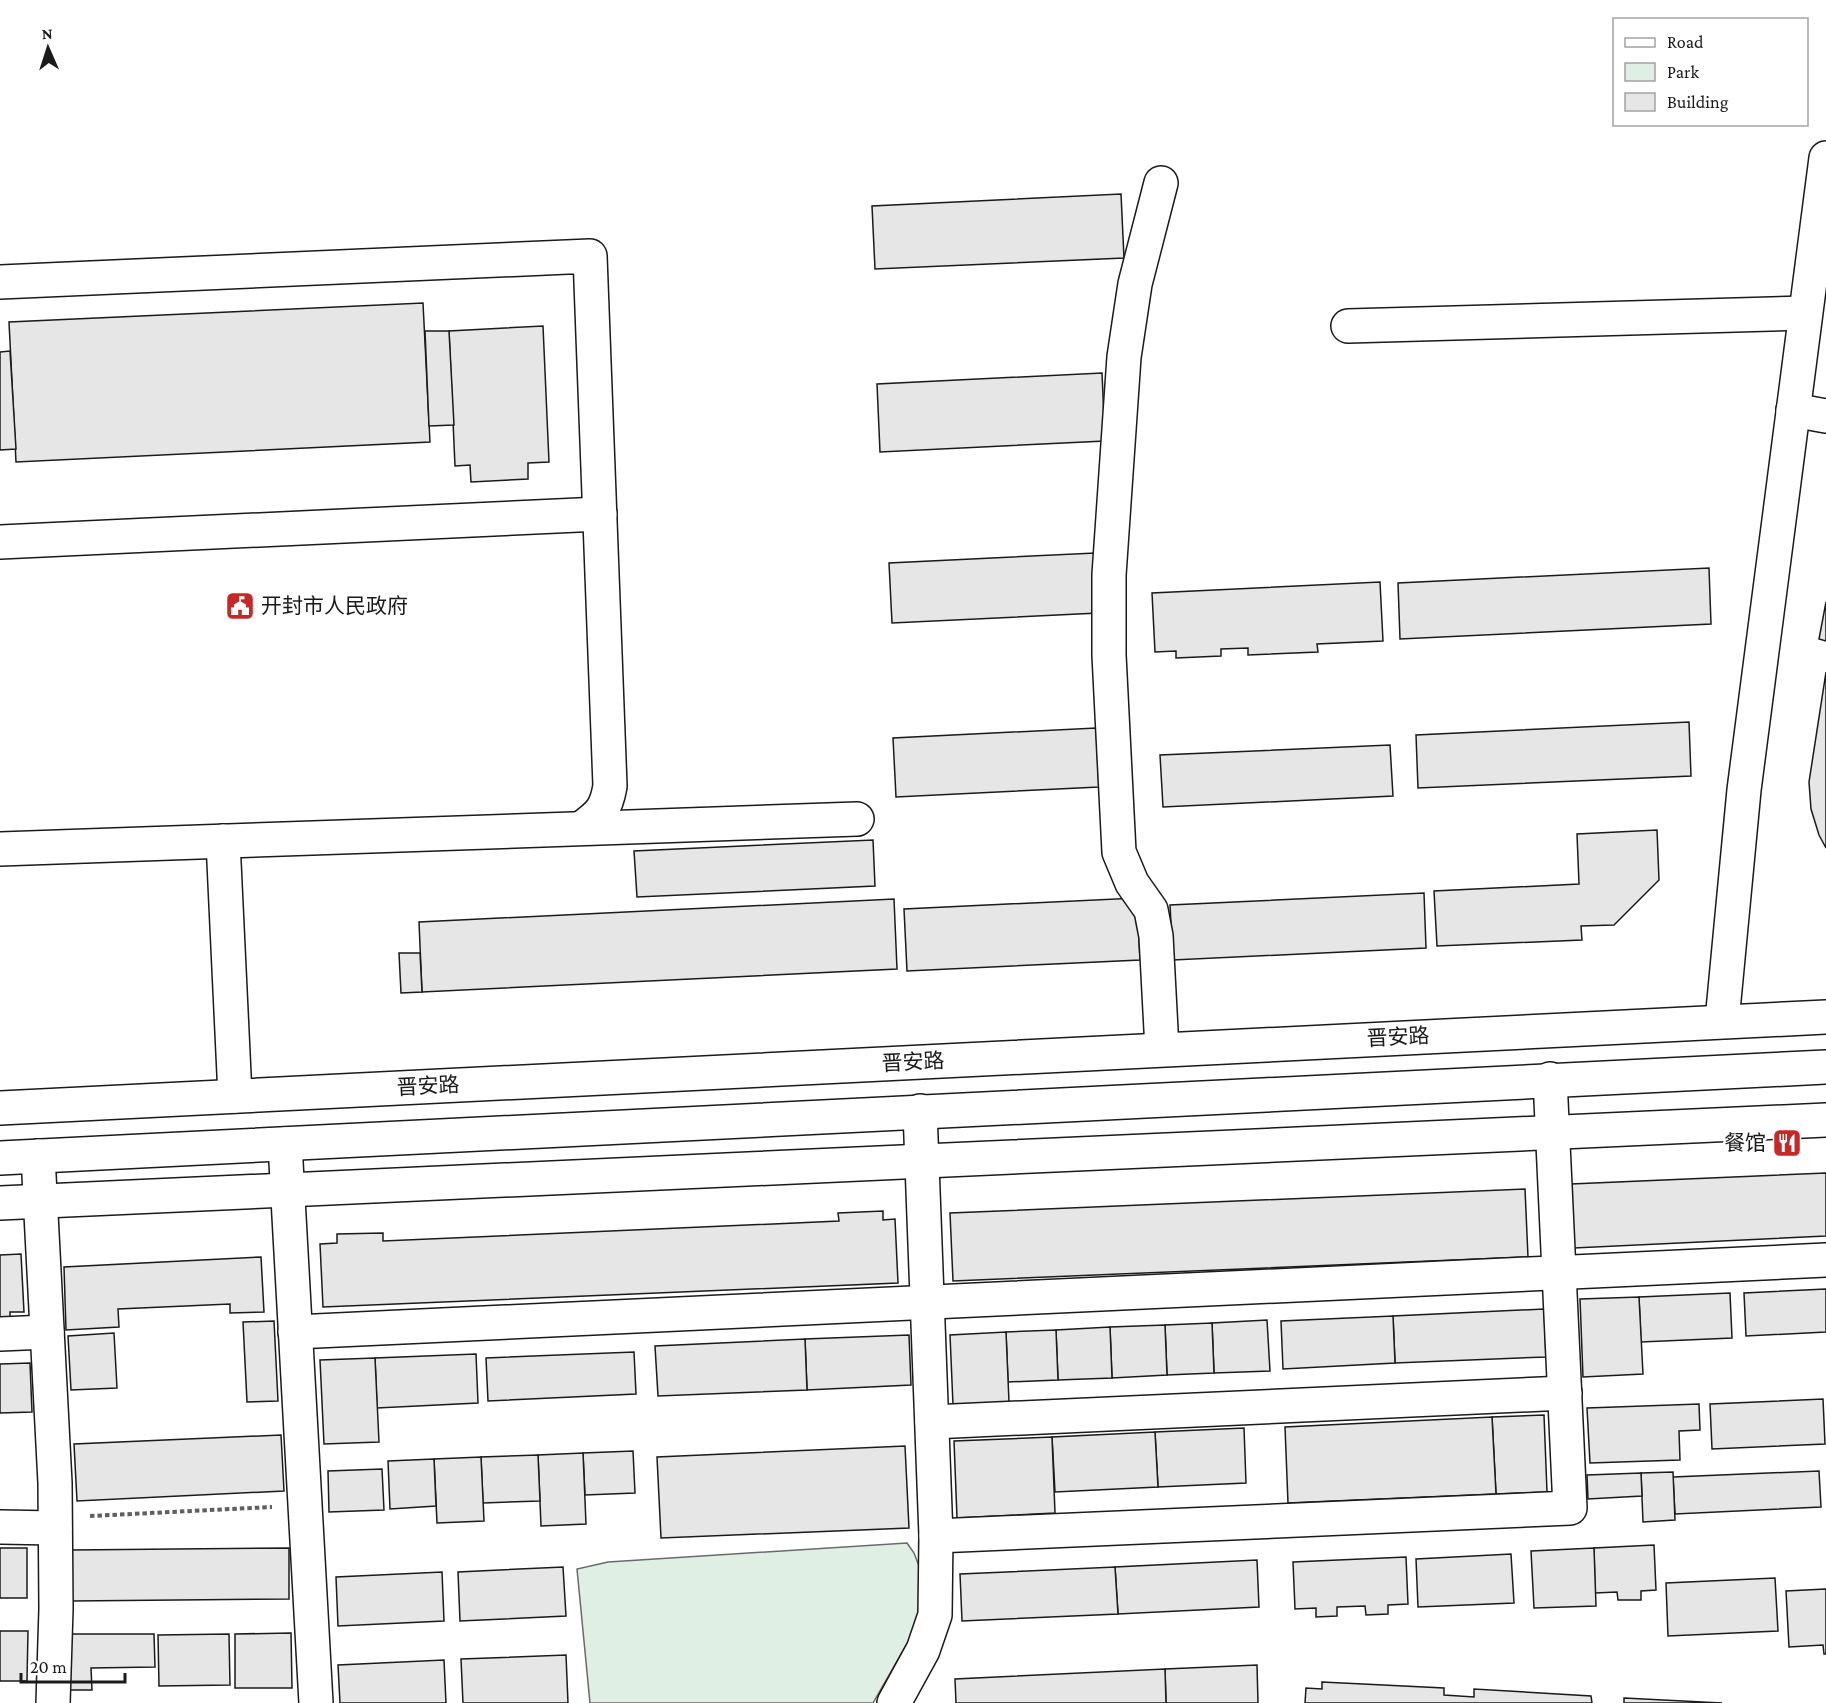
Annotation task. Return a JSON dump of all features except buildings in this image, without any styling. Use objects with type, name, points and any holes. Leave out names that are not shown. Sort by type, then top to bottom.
[{"type":"main road","points":[[1722,1021],[1744,790],[1826,158]]},
{"type":"main road","points":[[1161,183],[1135,284],[1124,357],[1109,575],[1109,655],[1119,852],[1132,883],[1151,910],[1156,936],[1162,1049]]},
{"type":"main road","points":[[0,282],[590,256],[610,786],[607,802],[598,815],[582,828]]},
{"type":"main road","points":[[1348,326],[1806,313]]},
{"type":"main road","points":[[1793,410],[1826,416]]},
{"type":"main road","points":[[0,542],[600,514]]},
{"type":"main road","points":[[0,849],[857,819]]},
{"type":"main road","points":[[223,841],[236,1096]]},
{"type":"main road","name":"晋安路","points":[[0,1108],[1826,1017]]},
{"type":"main road","points":[[0,1158],[1826,1067]]},
{"type":"main road","points":[[936,1536],[1570,1508],[1550,1080]]},
{"type":"main road","points":[[894,1703],[923,1650],[935,1615],[936,1536],[920,1111]]},
{"type":"main road","points":[[0,1203],[1826,1120]]},
{"type":"main road","points":[[285,1143],[316,1703]]},
{"type":"main road","points":[[38,1156],[55,1528],[56,1609],[52,1703]]},
{"type":"main road","points":[[295,1332],[1826,1260]]},
{"type":"main road","points":[[0,1334],[47,1332]]},
{"type":"main road","points":[[932,1422],[1564,1393]]},
{"type":"main road","points":[[0,1527],[55,1528]]},
{"type":"path","points":[[90,1516],[305,1505]]},
{"type":"green space","points":[[907,1543],[919,1566],[919,1610],[913,1633],[873,1703],[590,1703],[577,1569],[608,1562]]},
{"type":"place","name":"开封市人民政府","points":[[240,606]]},
{"type":"place","name":"餐馆","points":[[1787,1143]]}]
